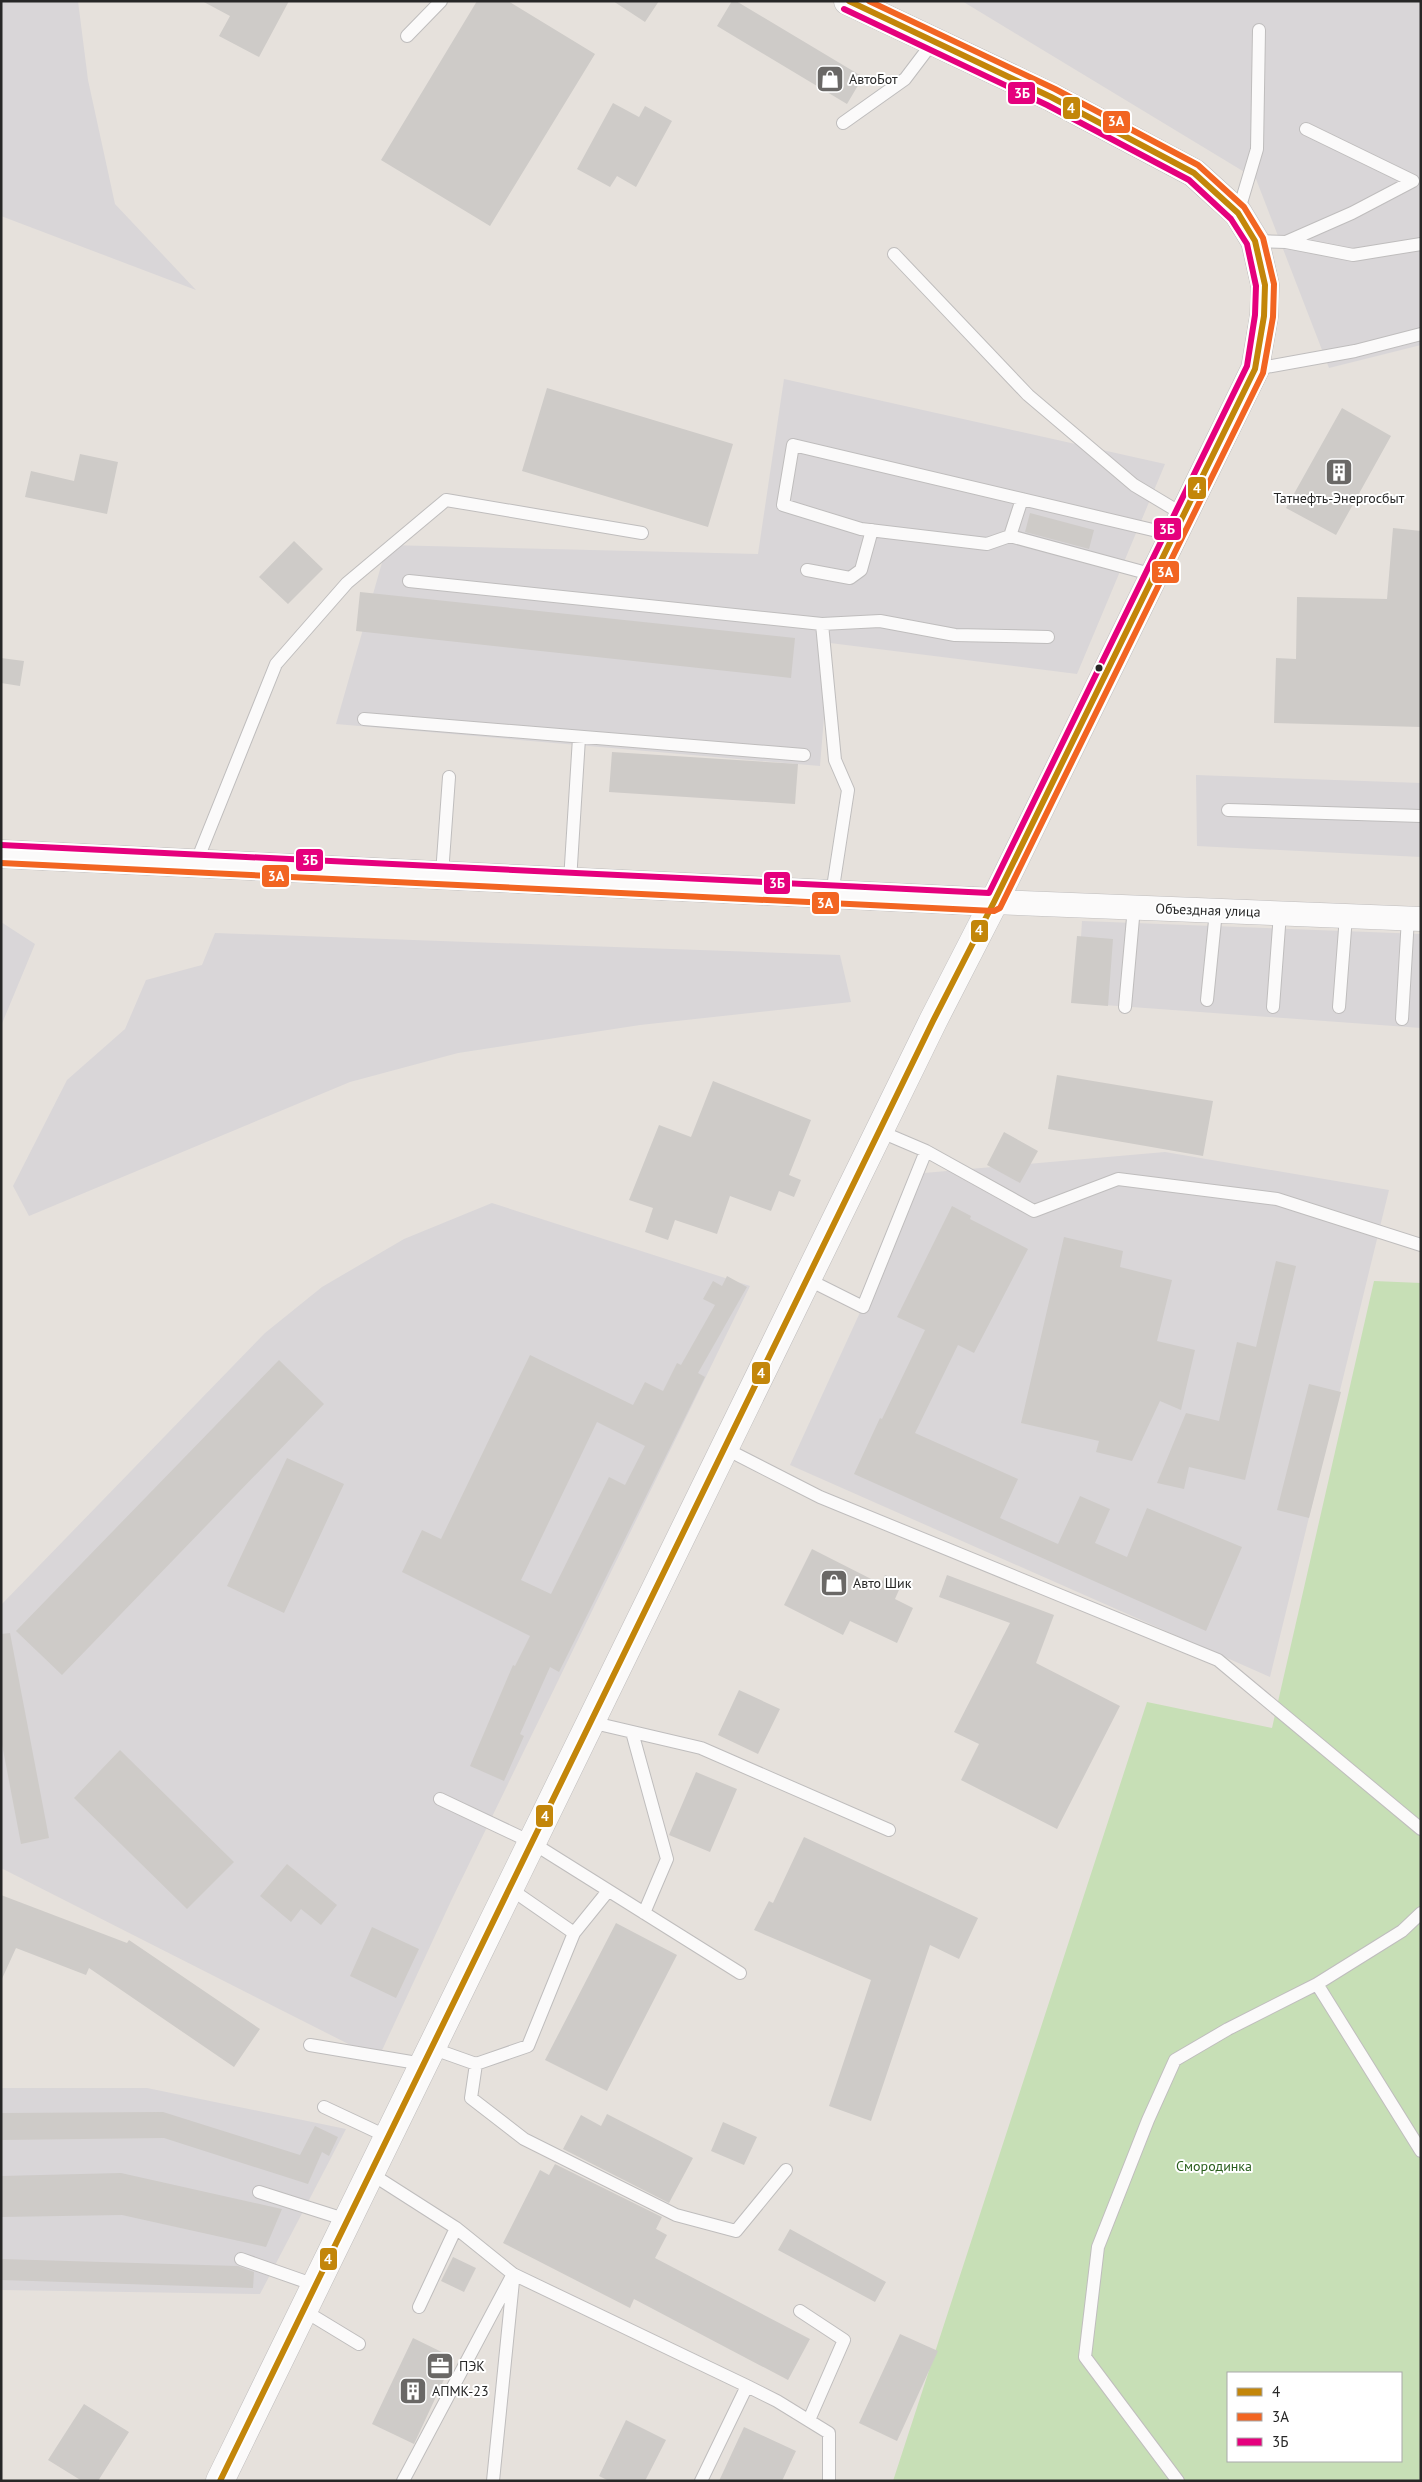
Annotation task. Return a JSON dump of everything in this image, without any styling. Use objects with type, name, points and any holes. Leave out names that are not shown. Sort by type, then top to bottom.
[{"type":"main road","points":[[220,2481],[951,983],[994,902],[1255,369],[1264,316],[1265,285],[1255,241],[1238,213],[1194,173],[1051,97],[848,1]]},
{"type":"main road","points":[[1,854],[994,902]]},
{"type":"street","name":"Объездная улица","points":[[994,902],[1414,919]]},
{"type":"lane","points":[[407,36],[441,1]]},
{"type":"lane","points":[[1238,213],[1257,149],[1259,30]]},
{"type":"lane","points":[[843,123],[905,79],[933,42]]},
{"type":"lane","points":[[1286,242],[1352,213],[1413,181],[1306,129]]},
{"type":"lane","points":[[1255,241],[1286,242],[1353,255],[1421,244]]},
{"type":"lane","points":[[894,254],[1028,395],[1179,525]]},
{"type":"lane","points":[[1255,369],[1355,351],[1421,334]]},
{"type":"lane","points":[[1154,575],[1010,536],[987,544],[861,529],[783,505],[793,445],[1022,499],[1179,525]]},
{"type":"lane","points":[[1010,536],[1022,499]]},
{"type":"lane","points":[[196,862],[276,664],[347,583],[446,500],[642,533]]},
{"type":"lane","points":[[807,570],[850,578],[862,570],[872,530]]},
{"type":"lane","points":[[409,581],[822,624],[880,621],[955,636],[1048,637]]},
{"type":"lane","points":[[822,624],[835,760],[848,790],[832,894]]},
{"type":"lane","points":[[364,719],[804,755]]},
{"type":"lane","points":[[570,881],[578,738]]},
{"type":"lane","points":[[442,874],[449,777]]},
{"type":"lane","points":[[1228,810],[1421,816]]},
{"type":"lane","points":[[1125,1007],[1134,907]]},
{"type":"lane","points":[[1207,1000],[1216,911]]},
{"type":"lane","points":[[1273,1007],[1280,913]]},
{"type":"lane","points":[[1339,1008],[1346,916]]},
{"type":"lane","points":[[1402,1019],[1414,919]]},
{"type":"lane","points":[[879,1131],[926,1151],[1034,1211],[1118,1179],[1277,1199],[1421,1245]]},
{"type":"lane","points":[[807,1278],[863,1307],[926,1151]]},
{"type":"lane","points":[[724,1448],[820,1497],[1218,1660],[1421,1829]]},
{"type":"lane","points":[[590,1722],[701,1748],[889,1830]]},
{"type":"lane","points":[[632,1732],[667,1859],[644,1913]]},
{"type":"lane","points":[[440,1799],[531,1842],[740,1973]]},
{"type":"lane","points":[[509,1888],[574,1933]]},
{"type":"lane","points":[[310,2046],[427,2056],[476,2064],[528,2046],[574,1933],[608,1890]]},
{"type":"lane","points":[[1178,2481],[1085,2357],[1098,2247],[1148,2120],[1176,2060],[1228,2029],[1317,1984],[1402,1931],[1421,1913]]},
{"type":"lane","points":[[1317,1984],[1421,2151]]},
{"type":"lane","points":[[476,2064],[471,2098],[524,2139],[676,2215],[736,2231],[786,2170]]},
{"type":"lane","points":[[324,2107],[388,2137]]},
{"type":"lane","points":[[370,2173],[456,2228],[513,2274],[747,2386],[829,2433],[829,2481]]},
{"type":"lane","points":[[259,2192],[347,2220]]},
{"type":"lane","points":[[420,2306],[456,2228]]},
{"type":"lane","points":[[241,2259],[315,2286]]},
{"type":"lane","points":[[403,2481],[513,2274]]},
{"type":"lane","points":[[493,2481],[513,2274]]},
{"type":"lane","points":[[303,2310],[359,2344]]},
{"type":"lane","points":[[800,2311],[844,2340],[809,2420]]},
{"type":"lane","points":[[701,2481],[747,2386]]},
{"type":"shaded area","points":[[1,1],[78,1],[88,80],[115,204],[196,290],[1,216]]},
{"type":"shaded area","points":[[962,1],[1421,1],[1421,345],[1329,368],[1256,179]]},
{"type":"shaded area","points":[[784,379],[1165,464],[1077,674],[830,643],[820,766],[336,724],[387,545],[758,554]]},
{"type":"shaded area","points":[[1196,775],[1421,783],[1421,857],[1197,846]]},
{"type":"shaded area","points":[[1082,921],[1421,934],[1421,1028],[1077,1003]]},
{"type":"shaded area","points":[[1,922],[35,944],[1,1026]]},
{"type":"shaded area","points":[[215,933],[840,955],[851,1002],[640,1025],[458,1053],[350,1082],[29,1216],[13,1186],[67,1080],[125,1029],[146,980],[202,965]]},
{"type":"shaded area","points":[[1165,1152],[1389,1190],[1270,1677],[790,1465],[924,1173]]},
{"type":"shaded area","points":[[492,1203],[750,1286],[451,1901],[378,2059],[1,1868],[1,1605],[265,1333],[322,1287],[404,1239]]},
{"type":"shaded area","points":[[1,2088],[147,2088],[346,2129],[260,2294],[1,2290]]},
{"type":"green space","name":"Смородинка","points":[[1374,1281],[1421,1283],[1421,2481],[893,2481],[1147,1702],[1272,1728]]},
{"type":"building","points":[[202,1],[289,1],[259,57],[219,36],[230,16]]},
{"type":"building","points":[[477,1],[508,1],[595,54],[490,226],[381,160]]},
{"type":"building","points":[[613,1],[659,1],[645,22]]},
{"type":"building","points":[[732,1],[736,1],[863,77],[847,104],[717,26]]},
{"type":"building","points":[[613,103],[639,117],[645,106],[672,121],[636,187],[617,176],[610,187],[577,169]]},
{"type":"building","points":[[547,388],[733,444],[708,527],[522,471]]},
{"type":"building","name":"Татнефть-Энергосбыт","points":[[1342,408],[1391,436],[1336,535],[1286,508]]},
{"type":"building","points":[[80,454],[118,462],[107,514],[25,497],[31,471],[74,481]]},
{"type":"building","points":[[1030,513],[1094,530],[1089,549],[1025,532]]},
{"type":"building","points":[[1393,528],[1421,531],[1421,727],[1274,723],[1276,658],[1296,659],[1297,597],[1387,599]]},
{"type":"building","points":[[294,541],[323,569],[288,604],[259,577]]},
{"type":"building","points":[[360,592],[795,638],[791,678],[356,631]]},
{"type":"building","points":[[1,658],[24,661],[20,686],[1,683]]},
{"type":"building","points":[[612,752],[798,764],[795,804],[609,792]]},
{"type":"building","points":[[1077,936],[1113,939],[1108,1006],[1071,1003]]},
{"type":"building","points":[[1057,1075],[1213,1101],[1203,1156],[1048,1129]]},
{"type":"building","points":[[713,1081],[811,1120],[789,1175],[801,1180],[794,1197],[779,1191],[771,1211],[730,1196],[717,1234],[675,1220],[668,1240],[645,1232],[653,1208],[629,1200],[659,1125],[691,1137]]},
{"type":"building","points":[[1004,1132],[1038,1151],[1020,1183],[987,1165]]},
{"type":"building","points":[[952,1206],[971,1216],[970,1219],[1028,1249],[974,1353],[958,1345],[915,1433],[1018,1479],[1000,1518],[1058,1544],[1080,1496],[1110,1509],[1095,1543],[1127,1557],[1147,1508],[1242,1547],[1206,1631],[854,1474],[925,1330],[897,1317]]},
{"type":"building","points":[[1064,1237],[1123,1251],[1120,1267],[1172,1280],[1157,1341],[1195,1350],[1181,1410],[1160,1401],[1132,1461],[1096,1452],[1099,1441],[1021,1423]]},
{"type":"building","points":[[1276,1261],[1296,1266],[1245,1480],[1189,1467],[1184,1489],[1157,1483],[1186,1413],[1219,1421],[1237,1342],[1256,1347]]},
{"type":"building","points":[[727,1276],[747,1287],[698,1373],[705,1377],[559,1672],[550,1667],[520,1734],[524,1736],[504,1781],[470,1766],[513,1665],[515,1666],[530,1636],[402,1572],[422,1530],[441,1539],[530,1355],[633,1405],[645,1382],[663,1391],[677,1363],[681,1365],[715,1305],[703,1299],[713,1281],[722,1286]],"holes":[[[597,1422],[645,1446],[625,1485],[609,1477],[551,1594],[521,1580]]]},
{"type":"building","points":[[279,1360],[324,1404],[62,1675],[16,1631]]},
{"type":"building","points":[[1309,1384],[1341,1392],[1309,1518],[1277,1510]]},
{"type":"building","points":[[287,1458],[344,1484],[284,1613],[227,1586]]},
{"type":"building","points":[[812,1549],[881,1584],[885,1575],[902,1583],[895,1599],[913,1608],[897,1643],[850,1621],[843,1635],[784,1605]]},
{"type":"building","points":[[947,1575],[1054,1615],[1036,1663],[1120,1706],[1057,1829],[961,1780],[979,1744],[954,1732],[1010,1623],[939,1597]]},
{"type":"building","points":[[10,1633],[49,1838],[21,1844],[1,1739],[1,1634]]},
{"type":"building","points":[[739,1690],[780,1709],[758,1754],[718,1735]]},
{"type":"building","points":[[120,1750],[234,1862],[187,1909],[74,1798]]},
{"type":"building","points":[[696,1772],[737,1789],[710,1852],[669,1835]]},
{"type":"building","points":[[804,1837],[978,1918],[959,1959],[930,1945],[871,2121],[829,2106],[871,1980],[754,1930],[769,1901],[773,1903]]},
{"type":"building","points":[[287,1864],[337,1905],[321,1925],[301,1909],[291,1922],[260,1896]]},
{"type":"building","points":[[1,1895],[127,1943],[129,1940],[260,2029],[234,2067],[89,1968],[86,1975],[16,1948],[1,1981]]},
{"type":"building","points":[[616,1923],[677,1955],[607,2091],[545,2060]]},
{"type":"building","points":[[372,1927],[419,1949],[396,1998],[350,1976]]},
{"type":"building","points":[[163,2112],[300,2155],[315,2126],[338,2137],[329,2156],[322,2152],[308,2184],[164,2138],[1,2140],[1,2113]]},
{"type":"building","points":[[607,2114],[693,2158],[669,2203],[563,2149],[581,2115],[601,2126]]},
{"type":"building","points":[[723,2122],[757,2137],[744,2165],[711,2151]]},
{"type":"building","points":[[555,2164],[662,2217],[656,2229],[667,2235],[655,2258],[810,2339],[788,2380],[634,2299],[630,2308],[503,2243],[540,2170],[549,2175]]},
{"type":"building","points":[[121,2173],[282,2209],[266,2247],[122,2215],[1,2217],[1,2176]]},
{"type":"building","points":[[790,2229],[886,2282],[875,2302],[778,2250]]},
{"type":"building","points":[[453,2257],[476,2268],[464,2292],[441,2281]]},
{"type":"building","points":[[1,2259],[238,2266],[254,2272],[253,2288],[1,2280]]},
{"type":"building","points":[[900,2334],[938,2351],[897,2441],[859,2423]]},
{"type":"building","name":"АПМК-23","points":[[413,2338],[454,2358],[414,2444],[372,2424]]},
{"type":"building","points":[[84,2404],[129,2432],[98,2481],[82,2481],[48,2460]]},
{"type":"building","points":[[626,2420],[666,2440],[645,2481],[609,2481],[599,2476]]},
{"type":"building","points":[[744,2427],[796,2451],[782,2481],[719,2481]]},
{"type":"transit line","name":"4","points":[[220,2481],[933,1021],[994,902],[1255,369],[1264,316],[1265,285],[1255,241],[1238,213],[1194,173],[1051,97],[849,1]]},
{"type":"transit line","name":"3А","points":[[1,863],[994,911],[1000,908],[1263,373],[1273,317],[1274,284],[1263,238],[1244,207],[1198,165],[1055,89],[869,1]]},
{"type":"transit line","name":"3Б","points":[[1,845],[989,893],[1247,366],[1255,315],[1256,286],[1247,244],[1231,219],[1189,180],[1047,105],[844,9]]},
{"type":"place","name":"АвтоБот","points":[[830,79]]},
{"type":"place","name":"Татнефть-Энергосбыт","points":[[1339,472]]},
{"type":"place","name":"Авто Шик","points":[[834,1583]]},
{"type":"place","name":"ПЭК","points":[[440,2366]]},
{"type":"place","name":"АПМК-23","points":[[413,2391]]}]
